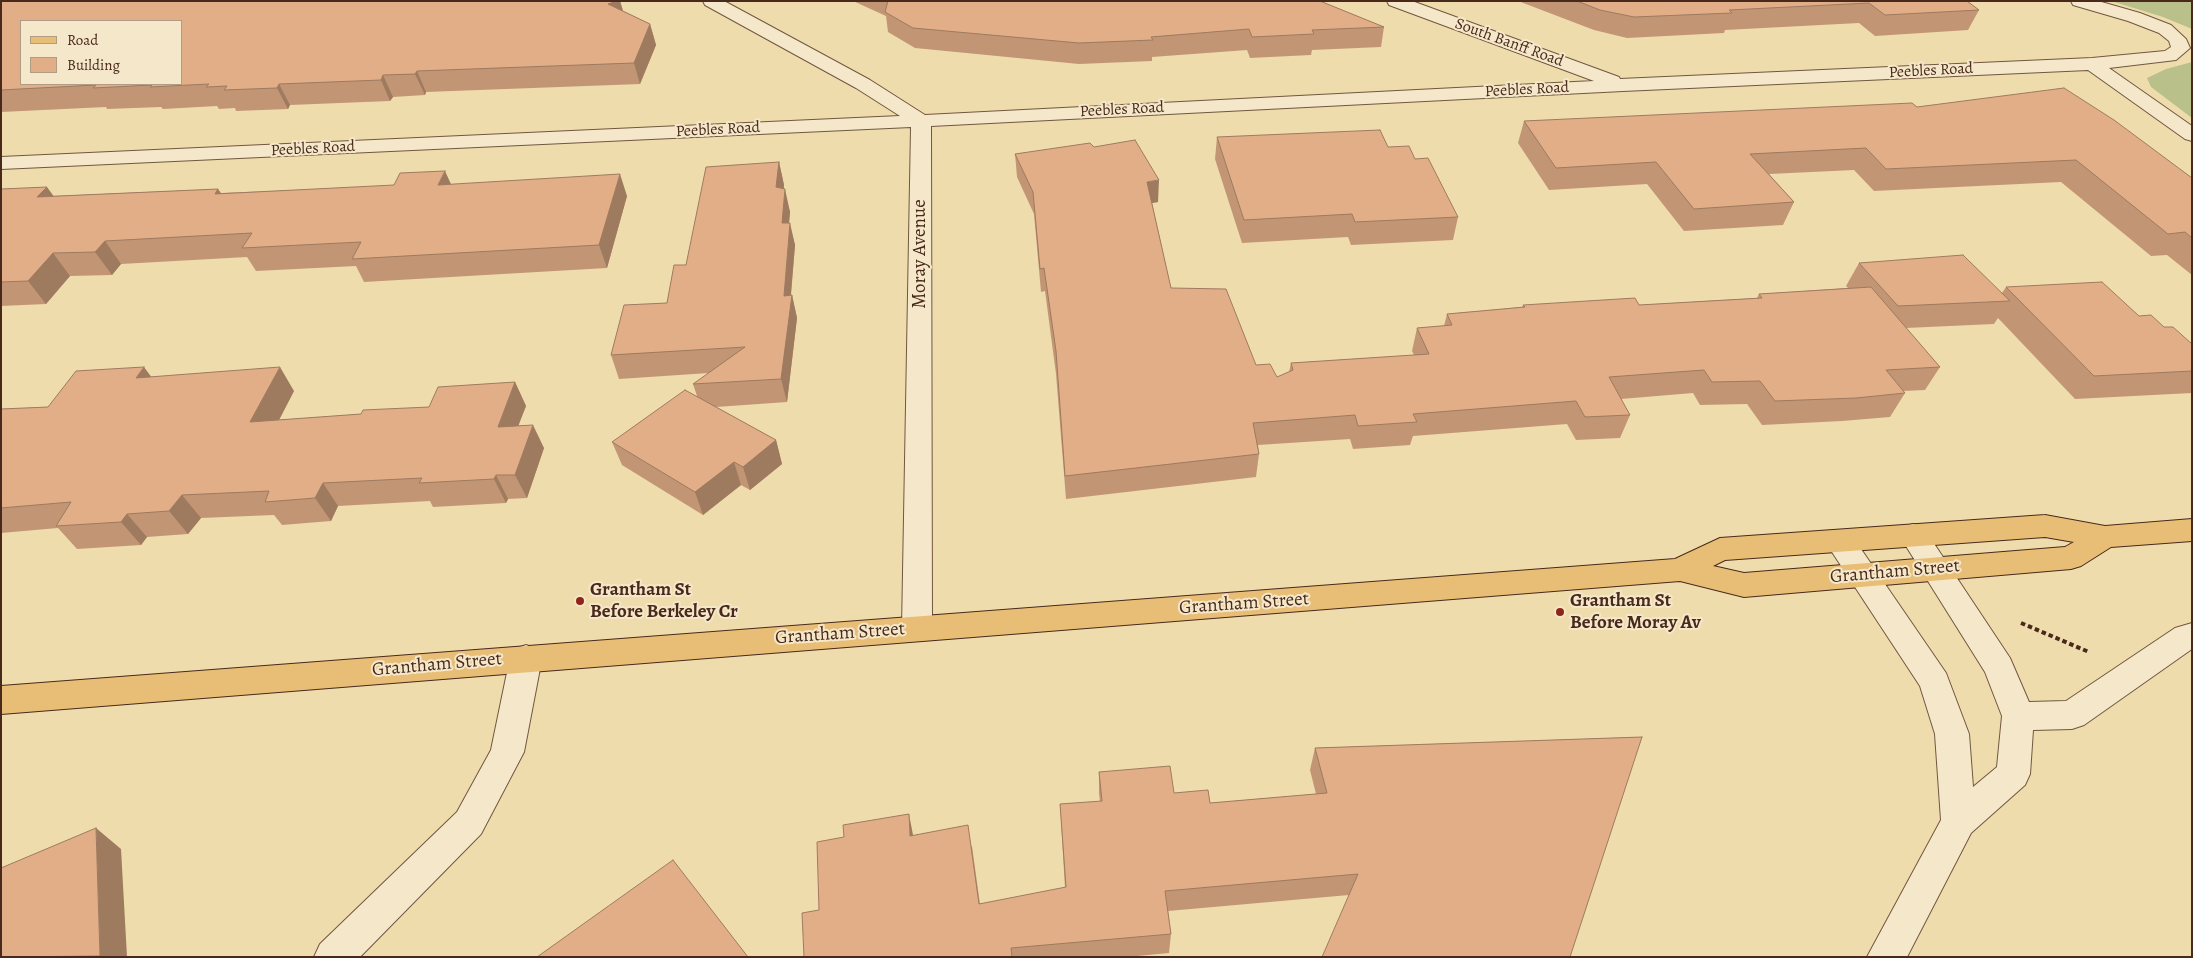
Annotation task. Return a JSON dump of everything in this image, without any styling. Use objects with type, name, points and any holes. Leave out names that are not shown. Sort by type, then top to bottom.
[{"type":"main road","name":"Grantham Street","points":[[1680,570],[1720,549],[2045,526],[2105,537],[2192,530]]},
{"type":"main road","name":"Grantham Street","points":[[1,700],[1680,570],[1744,585],[2070,558],[2105,537]]},
{"type":"street","points":[[711,1],[863,84],[921,121]]},
{"type":"street","name":"South Banff Road","points":[[1396,1],[1623,85]]},
{"type":"street","name":"Peebles Road","points":[[1,163],[921,121],[1623,85],[2092,64],[2170,56],[2182,48],[2177,39],[2165,29],[2134,17],[2079,1]]},
{"type":"street","points":[[2092,64],[2192,135]]},
{"type":"street","name":"Moray Avenue","points":[[918,628],[921,121]]},
{"type":"street","points":[[1886,957],[1959,822],[2013,774],[2018,716],[1999,667],[1913,535]]},
{"type":"street","points":[[1840,540],[1935,682],[1952,734],[1959,822]]},
{"type":"street","points":[[2018,716],[2072,715],[2186,637],[2192,635]]},
{"type":"street","points":[[332,957],[469,823],[507,752],[526,658]]},
{"type":"path","points":[[2016,622],[2094,654]]},
{"type":"green space","points":[[2111,1],[2192,1],[2192,29],[2163,17]]},
{"type":"green space","points":[[2192,62],[2192,118],[2151,87],[2147,78],[2166,69]]},
{"type":"building","points":[[1,1],[617,1],[608,4],[650,24],[634,63],[417,71],[415,74],[383,75],[381,80],[279,84],[277,88],[224,90],[227,86],[206,87],[209,84],[150,87],[152,85],[182,85],[182,20],[20,20],[20,85],[96,85],[1,90]]},
{"type":"building","points":[[888,1],[1320,1],[1384,27],[1312,30],[1314,34],[1252,37],[1249,29],[1151,37],[1153,40],[1079,43],[913,28],[885,12]]},
{"type":"building","points":[[1577,1],[1967,1],[1979,10],[1885,15],[1869,3],[1729,10],[1732,13],[1634,17],[1600,10]]},
{"type":"building","points":[[96,85],[152,85],[93,88]]},
{"type":"building","points":[[2064,88],[2114,120],[2192,178],[2192,238],[2185,232],[2168,234],[2076,160],[1886,169],[1866,148],[1750,154],[1794,202],[1694,209],[1656,162],[1556,168],[1524,121],[1912,103],[1917,107]]},
{"type":"building","points":[[1380,130],[1388,147],[1409,146],[1415,159],[1428,158],[1458,217],[1355,222],[1352,214],[1244,220],[1217,137]]},
{"type":"building","points":[[1135,140],[1159,180],[1147,182],[1171,288],[1226,289],[1256,365],[1270,364],[1277,377],[1293,370],[1291,363],[1429,354],[1417,328],[1452,325],[1447,314],[1525,307],[1523,305],[1635,298],[1639,305],[1762,298],[1759,294],[1871,287],[1940,367],[1886,370],[1905,393],[1856,398],[1775,401],[1760,381],[1712,382],[1704,370],[1609,377],[1630,415],[1585,417],[1576,401],[1413,414],[1417,422],[1358,426],[1355,415],[1253,423],[1259,454],[1065,476],[1056,351],[1044,268],[1040,269],[1033,192],[1015,154],[1090,143],[1094,147]]},
{"type":"building","points":[[779,162],[776,187],[785,189],[782,223],[790,223],[784,296],[792,295],[781,379],[693,384],[745,347],[611,355],[624,305],[667,303],[674,265],[686,265],[706,167]]},
{"type":"building","points":[[445,171],[438,185],[620,174],[599,245],[352,259],[361,242],[242,248],[252,233],[105,241],[95,252],[53,253],[28,281],[1,282],[1,189],[47,187],[37,197],[218,189],[215,194],[394,185],[400,173]]},
{"type":"building","points":[[1963,255],[2010,301],[1898,306],[1859,263]]},
{"type":"building","points":[[2102,282],[2139,316],[2151,315],[2164,327],[2173,327],[2192,344],[2192,371],[2094,376],[2006,287]]},
{"type":"building","points":[[144,367],[136,378],[280,367],[250,422],[361,414],[363,410],[429,407],[438,387],[515,382],[498,427],[533,425],[515,475],[496,475],[494,479],[419,483],[422,478],[323,483],[315,498],[265,502],[269,491],[182,495],[169,511],[127,514],[121,522],[56,526],[71,502],[1,508],[1,409],[48,407],[76,371]]},
{"type":"building","points":[[685,390],[776,440],[743,467],[734,462],[695,492],[612,442]]},
{"type":"building","points":[[1642,737],[1570,957],[1322,957],[1358,874],[1165,891],[1171,934],[1011,948],[1012,957],[804,957],[802,913],[819,910],[817,842],[844,837],[843,825],[909,814],[910,836],[968,825],[979,904],[1066,887],[1060,804],[1102,801],[1099,772],[1170,766],[1174,793],[1208,790],[1210,803],[1327,793],[1315,748]]},
{"type":"building","points":[[96,828],[100,956],[1,957],[1,868]]},
{"type":"building","points":[[673,860],[748,957],[537,957]]},
{"type":"place","name":"Grantham St Before Berkeley Cr","points":[[580,601]]},
{"type":"place","name":"Grantham St Before Moray Av","points":[[1560,612]]}]
